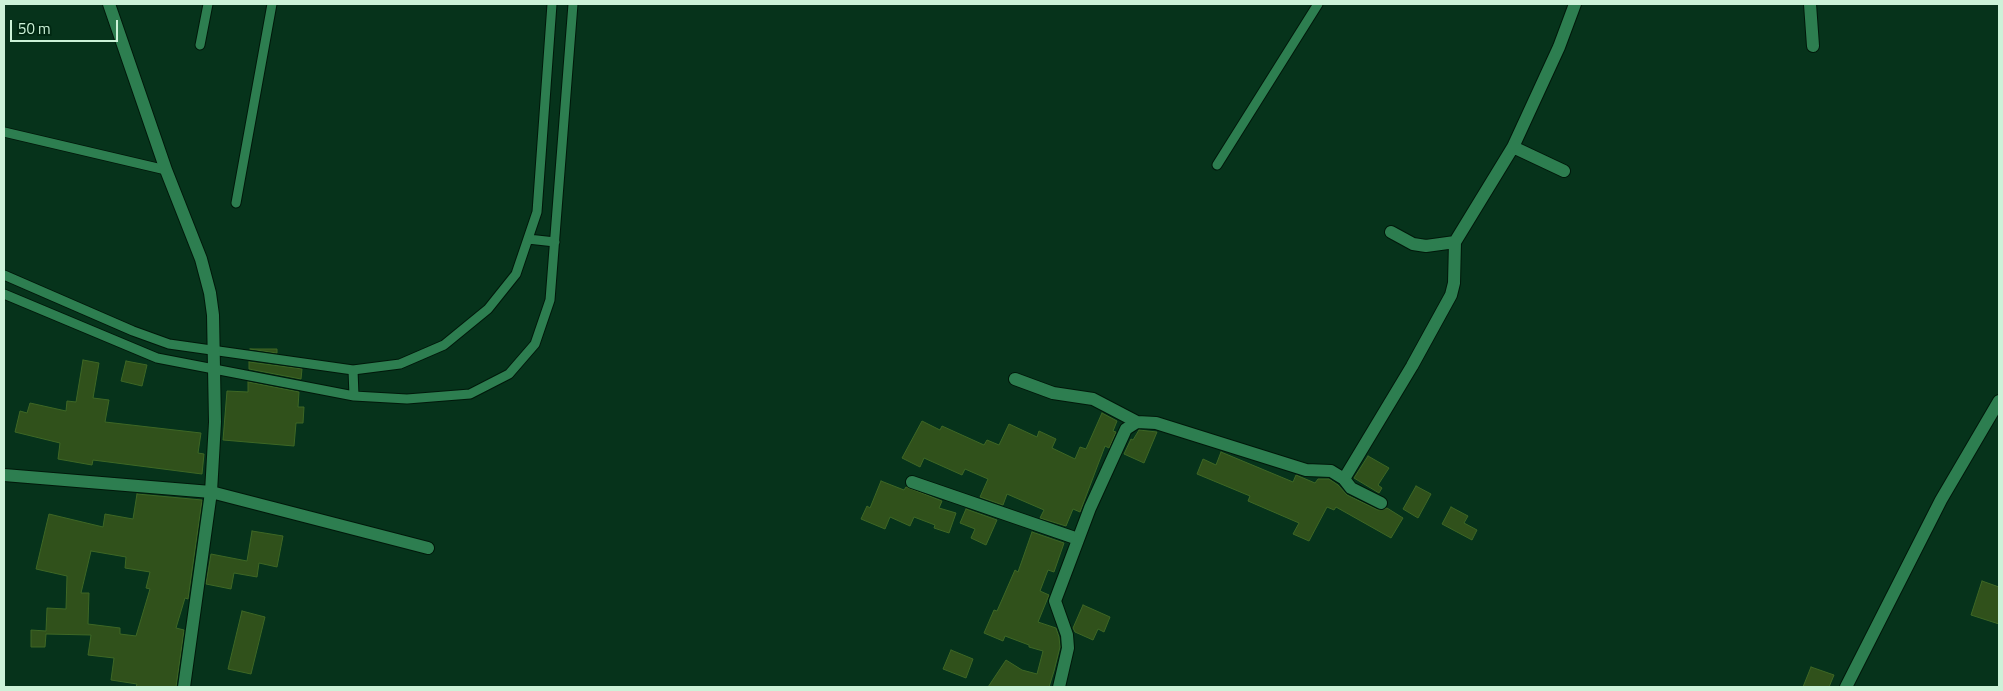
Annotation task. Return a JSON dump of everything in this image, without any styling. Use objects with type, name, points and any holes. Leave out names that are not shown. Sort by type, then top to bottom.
[{"type":"street","points":[[109,4],[166,170],[207,281],[213,315],[215,422],[211,492],[184,687]]},
{"type":"street","points":[[1344,479],[1412,366],[1451,295],[1454,283],[1455,242],[1513,147],[1559,47],[1575,4]]},
{"type":"street","points":[[1810,4],[1812,46]]},
{"type":"street","points":[[1513,147],[1564,171]]},
{"type":"street","points":[[1391,232],[1414,244],[1426,246],[1455,242]]},
{"type":"street","points":[[1015,379],[1053,393],[1093,399],[1137,422],[1156,423],[1306,470],[1331,471],[1344,479],[1351,488],[1381,503]]},
{"type":"street","points":[[1846,687],[1941,500],[1999,401]]},
{"type":"street","points":[[1059,687],[1068,648],[1067,635],[1056,601],[1078,539],[1121,438],[1126,429],[1137,422]]},
{"type":"street","points":[[4,475],[211,492],[428,548]]},
{"type":"street","points":[[912,482],[1078,539]]},
{"type":"lane","points":[[200,45],[208,4]]},
{"type":"lane","points":[[236,203],[272,4]]},
{"type":"lane","points":[[4,275],[133,331],[169,344],[353,370],[400,364],[444,344],[488,309],[516,274],[537,212],[552,4]]},
{"type":"lane","points":[[4,294],[157,358],[354,396],[408,399],[470,394],[509,374],[535,344],[550,300],[573,4]]},
{"type":"lane","points":[[1217,165],[1318,4]]},
{"type":"lane","points":[[4,132],[166,170]]},
{"type":"lane","points":[[528,239],[555,242]]},
{"type":"lane","points":[[353,370],[354,396]]},
{"type":"building","points":[[250,349],[277,349],[277,353]]},
{"type":"building","points":[[83,360],[99,363],[93,398],[109,400],[105,422],[201,433],[198,453],[204,454],[202,474],[93,460],[92,465],[58,459],[60,443],[15,432],[20,411],[27,413],[30,403],[66,411],[67,401],[76,402]]},
{"type":"building","points":[[126,361],[147,365],[142,386],[121,381]]},
{"type":"building","points":[[249,362],[302,369],[301,379],[249,369]]},
{"type":"building","points":[[248,382],[299,392],[298,407],[304,407],[303,423],[296,423],[294,446],[223,440],[227,391],[248,392]]},
{"type":"building","points":[[1102,413],[1117,421],[1113,431],[1116,432],[1109,448],[1105,446],[1080,512],[1073,509],[1066,526],[1040,518],[1044,510],[1007,494],[1003,505],[980,497],[988,479],[965,469],[962,475],[924,458],[920,467],[902,458],[922,421],[940,430],[942,426],[984,445],[987,440],[999,445],[1009,424],[1037,437],[1039,431],[1056,439],[1052,448],[1075,459],[1080,447],[1086,449]]},
{"type":"building","points":[[1139,430],[1157,432],[1144,463],[1124,454],[1131,439],[1133,440]]},
{"type":"building","points":[[1221,452],[1293,482],[1296,475],[1315,483],[1318,479],[1329,479],[1347,495],[1378,510],[1387,508],[1403,518],[1391,538],[1336,507],[1334,510],[1327,507],[1309,541],[1293,534],[1299,523],[1248,501],[1250,496],[1197,474],[1203,459],[1216,465]]},
{"type":"building","points":[[1368,456],[1389,468],[1378,485],[1382,488],[1379,493],[1354,478]]},
{"type":"building","points":[[881,481],[904,490],[906,487],[942,501],[939,508],[956,513],[949,533],[934,528],[935,525],[914,517],[910,526],[890,517],[885,529],[861,519],[867,506],[870,508]]},
{"type":"building","points":[[1416,486],[1431,494],[1418,518],[1403,509]]},
{"type":"building","points":[[137,494],[202,500],[188,599],[185,598],[176,628],[184,630],[176,687],[136,687],[137,684],[111,680],[114,658],[88,655],[91,635],[46,634],[45,647],[31,647],[31,630],[46,631],[47,608],[66,609],[67,576],[36,569],[49,514],[103,527],[105,514],[133,519]],"holes":[[[91,551],[126,557],[125,568],[150,572],[146,588],[150,589],[136,636],[120,634],[120,628],[88,624],[89,593],[81,593]]]},
{"type":"building","points":[[1451,507],[1468,516],[1464,523],[1477,530],[1472,540],[1442,524]]},
{"type":"building","points":[[966,509],[997,520],[986,545],[971,538],[975,529],[960,523]]},
{"type":"building","points":[[252,531],[283,536],[277,567],[259,563],[257,577],[234,573],[231,589],[206,584],[211,554],[247,561]]},
{"type":"building","points":[[1032,532],[1064,543],[1054,572],[1048,570],[1040,591],[1049,595],[1038,622],[1056,628],[1059,637],[1060,647],[1054,671],[1049,687],[988,687],[1006,660],[1022,670],[1037,674],[1043,651],[1005,636],[1003,641],[984,633],[994,610],[997,611],[1015,570],[1018,572]]},
{"type":"building","points":[[1982,581],[1999,587],[1999,624],[1971,615]]},
{"type":"building","points":[[1083,605],[1110,617],[1104,632],[1098,629],[1093,640],[1075,632],[1073,628]]},
{"type":"building","points":[[242,611],[265,617],[251,674],[228,669]]},
{"type":"building","points":[[951,650],[973,659],[966,678],[943,669]]},
{"type":"building","points":[[1811,667],[1834,675],[1829,687],[1803,687]]}]
